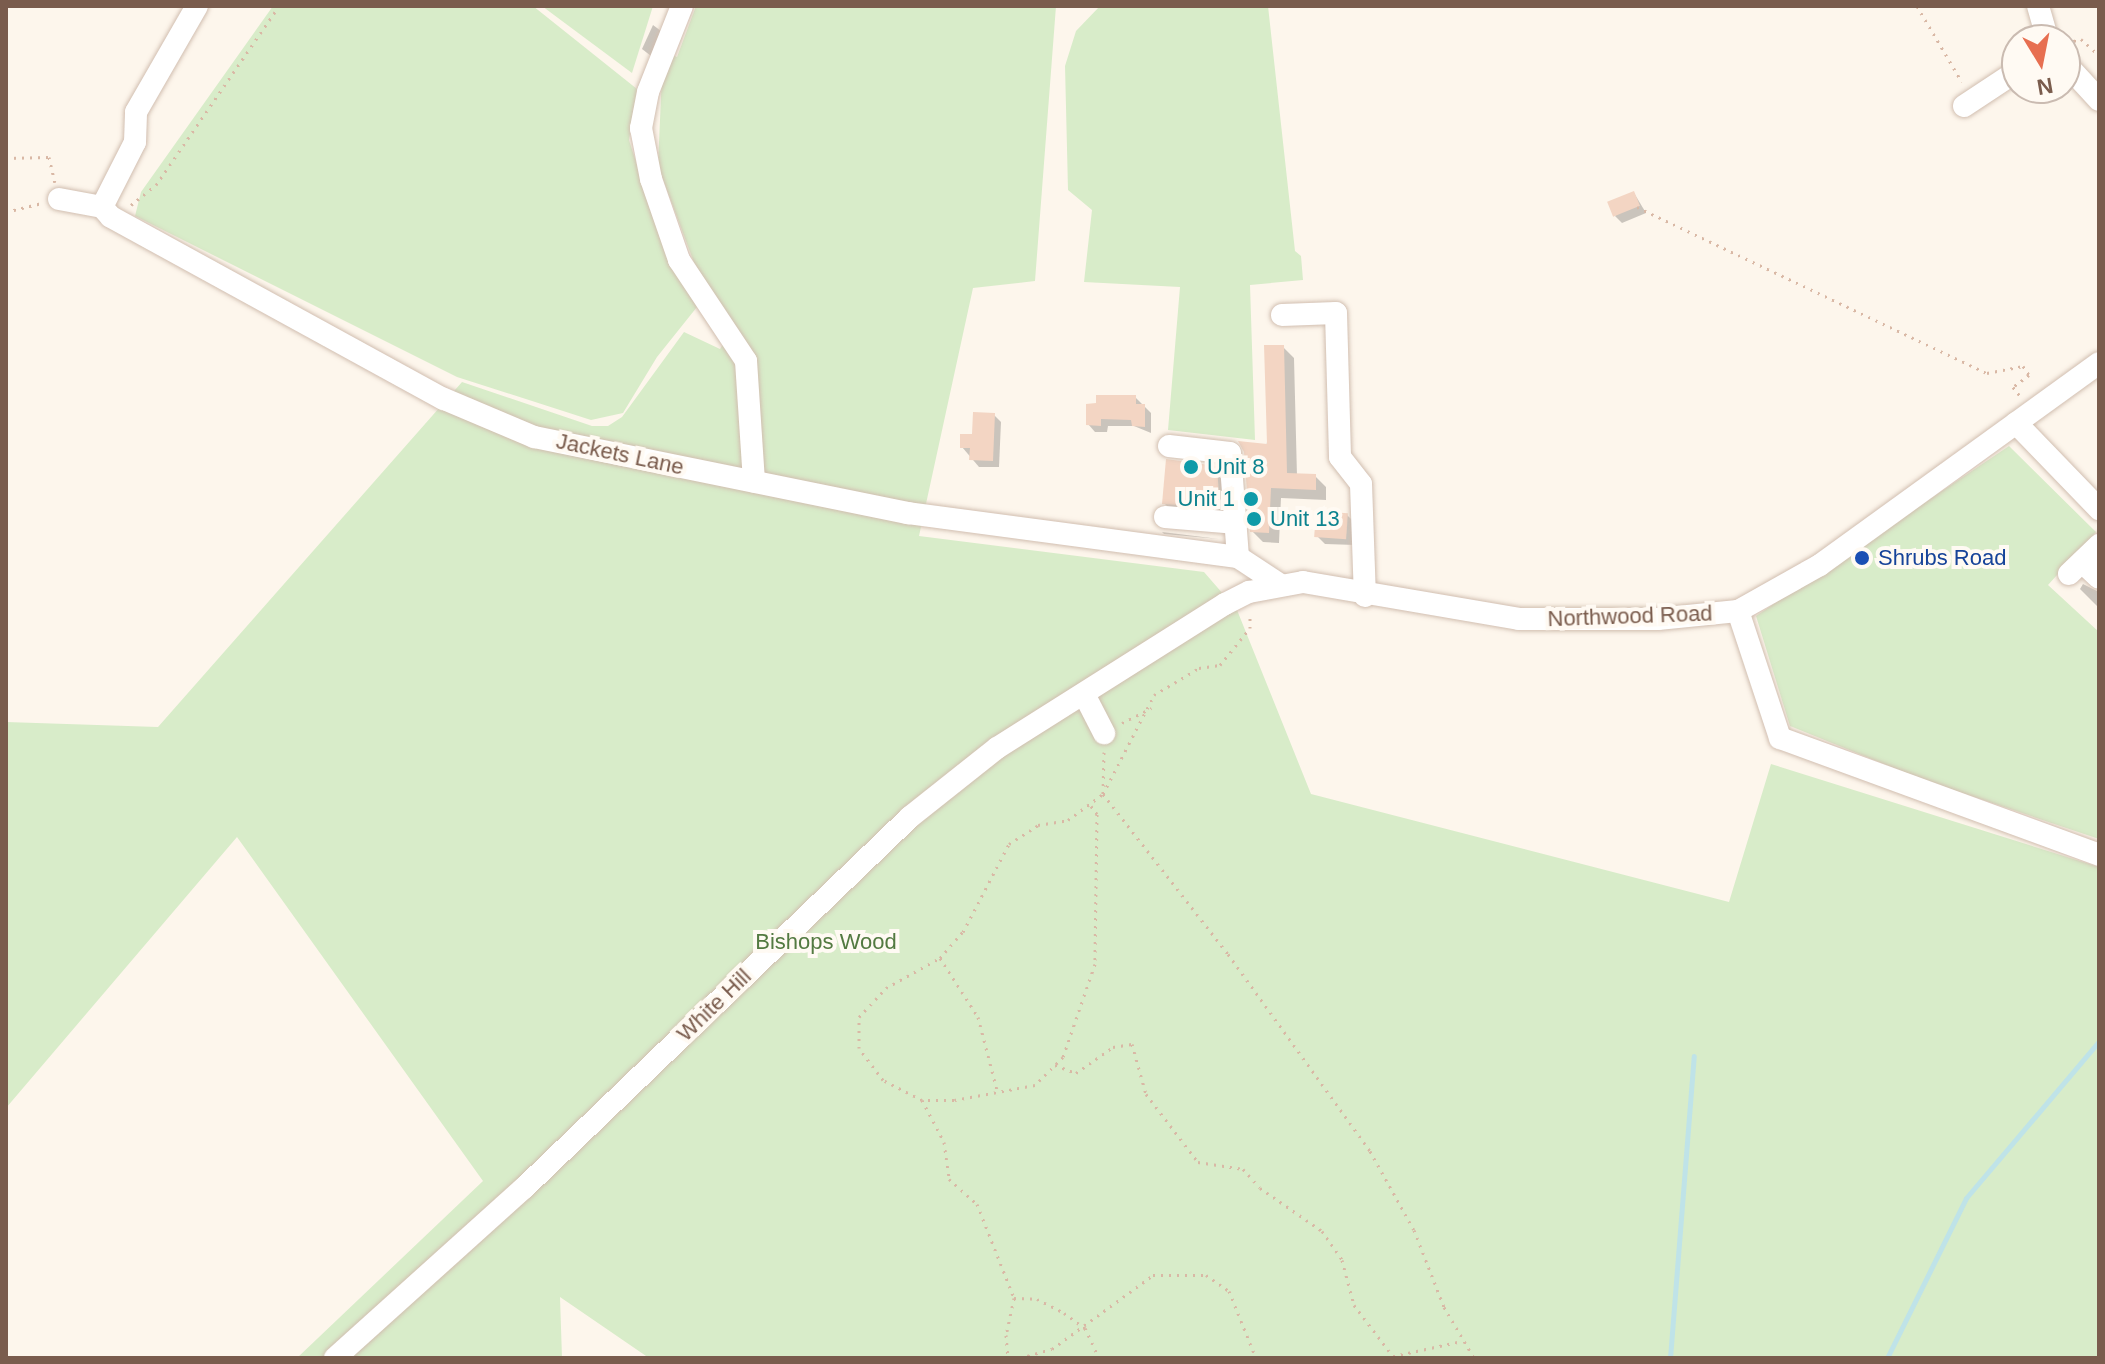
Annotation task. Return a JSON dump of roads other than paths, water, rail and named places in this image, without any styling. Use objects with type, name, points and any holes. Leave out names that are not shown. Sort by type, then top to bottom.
[{"type":"street","points":[[106,212],[135,142],[136,112],[197,6]]},
{"type":"street","points":[[682,6],[648,92],[641,128],[651,179],[679,260],[746,361],[754,482]]},
{"type":"street","points":[[2081,80],[2099,100]]},
{"type":"street","points":[[1969,103],[2001,82]]},
{"type":"street","name":"Jackets Lane","points":[[59,199],[106,212],[444,399],[534,437],[908,513],[1238,557],[1279,584]]},
{"type":"street","points":[[1282,315],[1336,313],[1340,457],[1361,484],[1365,596]]},
{"type":"street","name":"Northwood Road","points":[[1279,584],[1303,582],[1365,596],[1519,619],[1658,619],[1738,611],[1820,565],[2099,363]]},
{"type":"street","points":[[2025,417],[2099,509]]},
{"type":"street","points":[[1169,446],[1230,453],[1229,481],[1237,523],[1238,557]]},
{"type":"street","points":[[1165,517],[1237,523]]},
{"type":"street","points":[[2099,545],[2076,568],[2099,578]]},
{"type":"street","name":"White Hill","points":[[335,1358],[524,1188],[910,817],[997,748],[1243,595],[1279,584]]},
{"type":"street","points":[[1738,611],[1780,738],[2099,855]]},
{"type":"street","points":[[1085,696],[1104,733]]},
{"type":"waterway","points":[[1887,1358],[1966,1198],[2099,1041]]},
{"type":"waterway","points":[[1670,1358],[1694,1056]]},
{"type":"place","name":"Unit 8","points":[[1191,467]]},
{"type":"place","name":"Unit 1","points":[[1251,499]]},
{"type":"place","name":"Unit 13","points":[[1254,519]]},
{"type":"place","name":"Shrubs Road","points":[[1862,558]]},
{"type":"park label","name":"Bishops Wood","points":[[826,942]]}]
